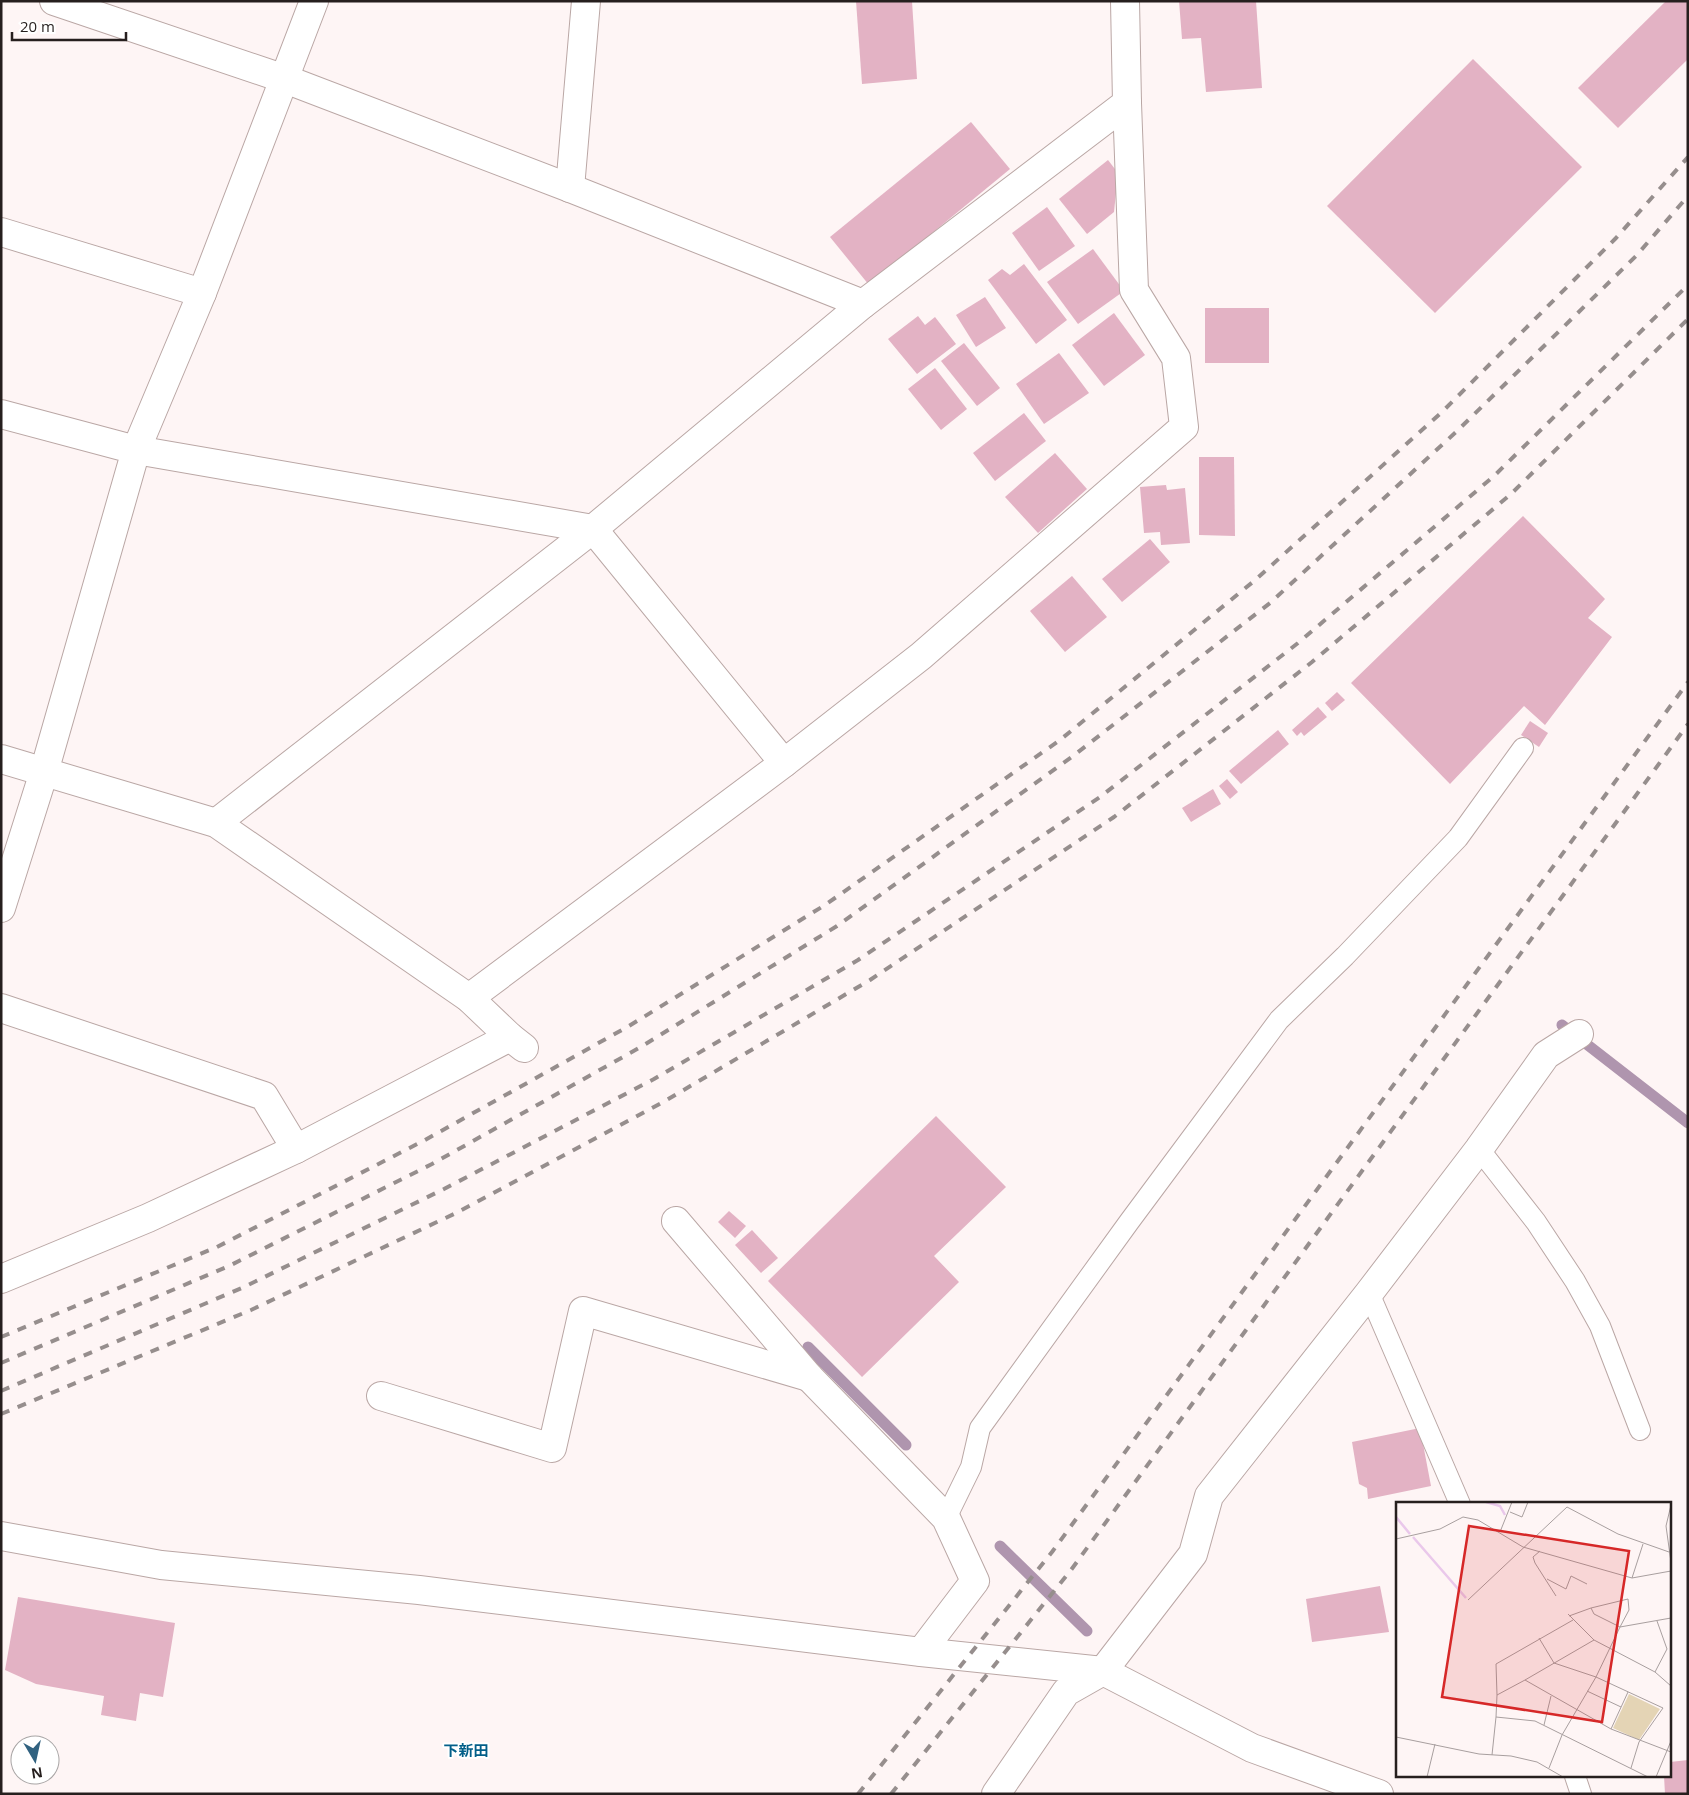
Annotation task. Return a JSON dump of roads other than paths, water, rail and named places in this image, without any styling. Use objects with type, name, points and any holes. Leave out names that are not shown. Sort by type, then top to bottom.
[{"type":"street","points":[[54,1],[285,80],[570,188],[863,304]]},
{"type":"street","points":[[1,908],[44,772],[136,450],[202,294],[314,1]]},
{"type":"street","points":[[570,188],[586,1]]},
{"type":"street","points":[[469,998],[784,763],[921,656],[1184,427],[1176,358],[1134,290],[1125,1]]},
{"type":"street","points":[[216,823],[593,529],[863,304],[1127,103]]},
{"type":"street","points":[[1,232],[202,294]]},
{"type":"street","points":[[1,414],[136,450],[593,529],[784,763]]},
{"type":"street","points":[[1,759],[216,823],[469,998],[517,1043],[148,1218],[1,1279]]},
{"type":"street","points":[[1,1008],[264,1096],[296,1149]]},
{"type":"street","points":[[996,1794],[1066,1692],[1102,1671],[1194,1554],[1209,1496],[1479,1150],[1546,1056],[1579,1034]]},
{"type":"street","points":[[676,1222],[809,1377],[946,1518],[975,1581],[920,1652]]},
{"type":"street","points":[[381,1396],[552,1448],[584,1311],[809,1377]]},
{"type":"street","points":[[1,1536],[160,1565],[419,1590],[920,1652],[1102,1671],[1252,1748],[1361,1791]]},
{"type":"lane","points":[[946,1518],[971,1467],[980,1428],[1123,1230],[1279,1020],[1345,956],[1458,838],[1523,748]]},
{"type":"lane","points":[[1479,1150],[1536,1222],[1584,1296],[1600,1326],[1640,1430]]},
{"type":"lane","points":[[1369,1293],[1459,1502]]},
{"type":"lane","points":[[1576,1778],[1581,1794]]},
{"type":"waterway","points":[[1562,1025],[1688,1123]]},
{"type":"waterway","points":[[808,1347],[906,1445]]},
{"type":"waterway","points":[[1000,1546],[1087,1631]]},
{"type":"railway","points":[[1,1337],[217,1247],[425,1140],[629,1026],[825,905],[1060,740],[1254,581],[1442,412],[1616,238],[1688,157]]},
{"type":"railway","points":[[1,1363],[229,1266],[432,1164],[639,1048],[837,926],[1073,756],[1270,603],[1456,432],[1636,256],[1688,196]]},
{"type":"railway","points":[[1,1391],[244,1287],[444,1189],[654,1079],[858,960],[1100,797],[1298,643],[1494,476],[1688,285]]},
{"type":"railway","points":[[1,1414],[251,1310],[456,1213],[665,1101],[870,980],[1114,817],[1312,662],[1511,494],[1688,319]]},
{"type":"railway","points":[[858,1794],[1052,1552],[1688,682]]},
{"type":"railway","points":[[891,1794],[1071,1570],[1688,724]]},
{"type":"district","name":"下新田","points":[[466,1751]]}]
